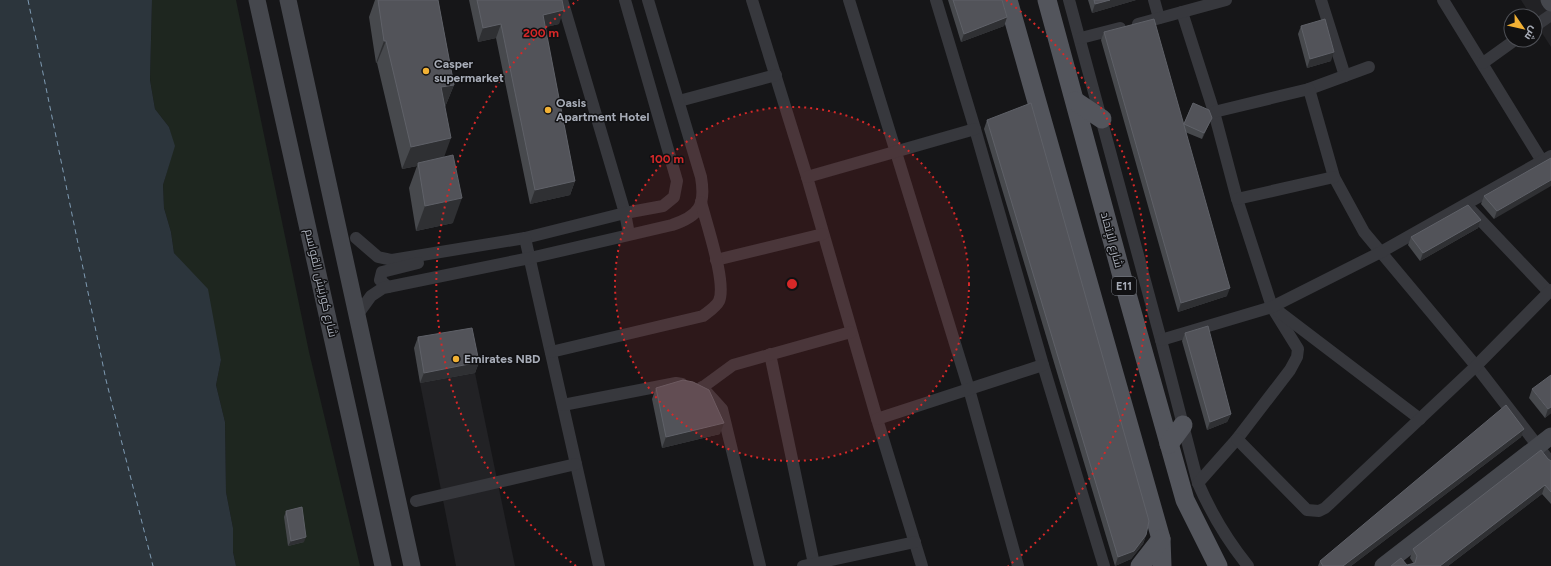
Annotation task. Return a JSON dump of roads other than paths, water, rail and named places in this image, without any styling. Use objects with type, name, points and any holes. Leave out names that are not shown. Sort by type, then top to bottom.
[{"type":"main road","name":"شارع كورنيش القواسم","points":[[257,0],[383,566]]},
{"type":"main road","points":[[288,0],[412,566]]},
{"type":"main road","points":[[1008,0],[1161,539],[1162,566]]},
{"type":"main road","name":"شارع الإتحاد","points":[[1047,0],[1123,280],[1185,500],[1218,566]]},
{"type":"main road","points":[[1075,101],[1102,119]]},
{"type":"main road","points":[[1169,444],[1183,425]]},
{"type":"main road","points":[[1383,566],[1403,560],[1544,441]]},
{"type":"main road","points":[[1140,566],[1161,539]]},
{"type":"street","points":[[562,0],[625,213],[629,234]]},
{"type":"street","points":[[356,238],[378,258],[392,260],[525,238],[625,213],[663,206],[669,203],[674,197],[677,181],[625,0]]},
{"type":"street","points":[[358,314],[371,296],[388,287],[530,258],[672,225],[690,219],[696,212],[703,191],[701,177],[648,0]]},
{"type":"street","points":[[752,0],[807,177],[851,332],[922,566]]},
{"type":"street","points":[[849,0],[969,389],[1018,566]]},
{"type":"street","points":[[936,0],[976,129],[1043,365],[1104,566]]},
{"type":"street","points":[[1069,0],[1198,483],[1206,501],[1230,544],[1248,566]]},
{"type":"street","points":[[1154,0],[1159,18]]},
{"type":"street","points":[[1080,38],[1226,0]]},
{"type":"street","points":[[1321,0],[1345,76]]},
{"type":"street","points":[[1161,340],[1272,307],[1380,252],[1546,159],[1443,0]]},
{"type":"street","points":[[1182,12],[1214,112],[1237,199],[1272,307],[1298,349],[1297,358],[1290,370],[1237,439],[1198,483]]},
{"type":"street","points":[[1483,63],[1504,48]]},
{"type":"street","points":[[1214,112],[1309,89],[1369,67]]},
{"type":"street","points":[[679,101],[776,75]]},
{"type":"street","points":[[1309,89],[1334,177],[1364,232],[1476,366],[1544,441],[1551,463]]},
{"type":"street","points":[[807,177],[976,129]]},
{"type":"street","points":[[1237,199],[1334,177]]},
{"type":"street","points":[[551,352],[703,316],[718,302],[722,291],[716,260],[700,202]]},
{"type":"street","points":[[1237,439],[1307,510],[1319,511],[1325,508],[1420,420],[1550,291],[1466,204]]},
{"type":"street","points":[[716,260],[823,234]]},
{"type":"street","points":[[525,238],[599,566]]},
{"type":"street","points":[[388,287],[380,282],[382,272],[418,264],[430,254]]},
{"type":"street","points":[[1272,307],[1420,420]]},
{"type":"street","points":[[703,387],[727,368],[770,354],[851,332]]},
{"type":"street","points":[[770,354],[808,565],[915,542]]},
{"type":"street","points":[[877,419],[1043,365]]},
{"type":"street","points":[[563,405],[676,383],[703,387],[722,409],[760,566]]},
{"type":"street","points":[[416,501],[576,464]]},
{"type":"place","name":"Casper supermarket","points":[[426,71]]},
{"type":"place","name":"Oasis Apartment Hotel","points":[[548,110]]},
{"type":"place","name":"Emirates NBD","points":[[456,359]]}]
